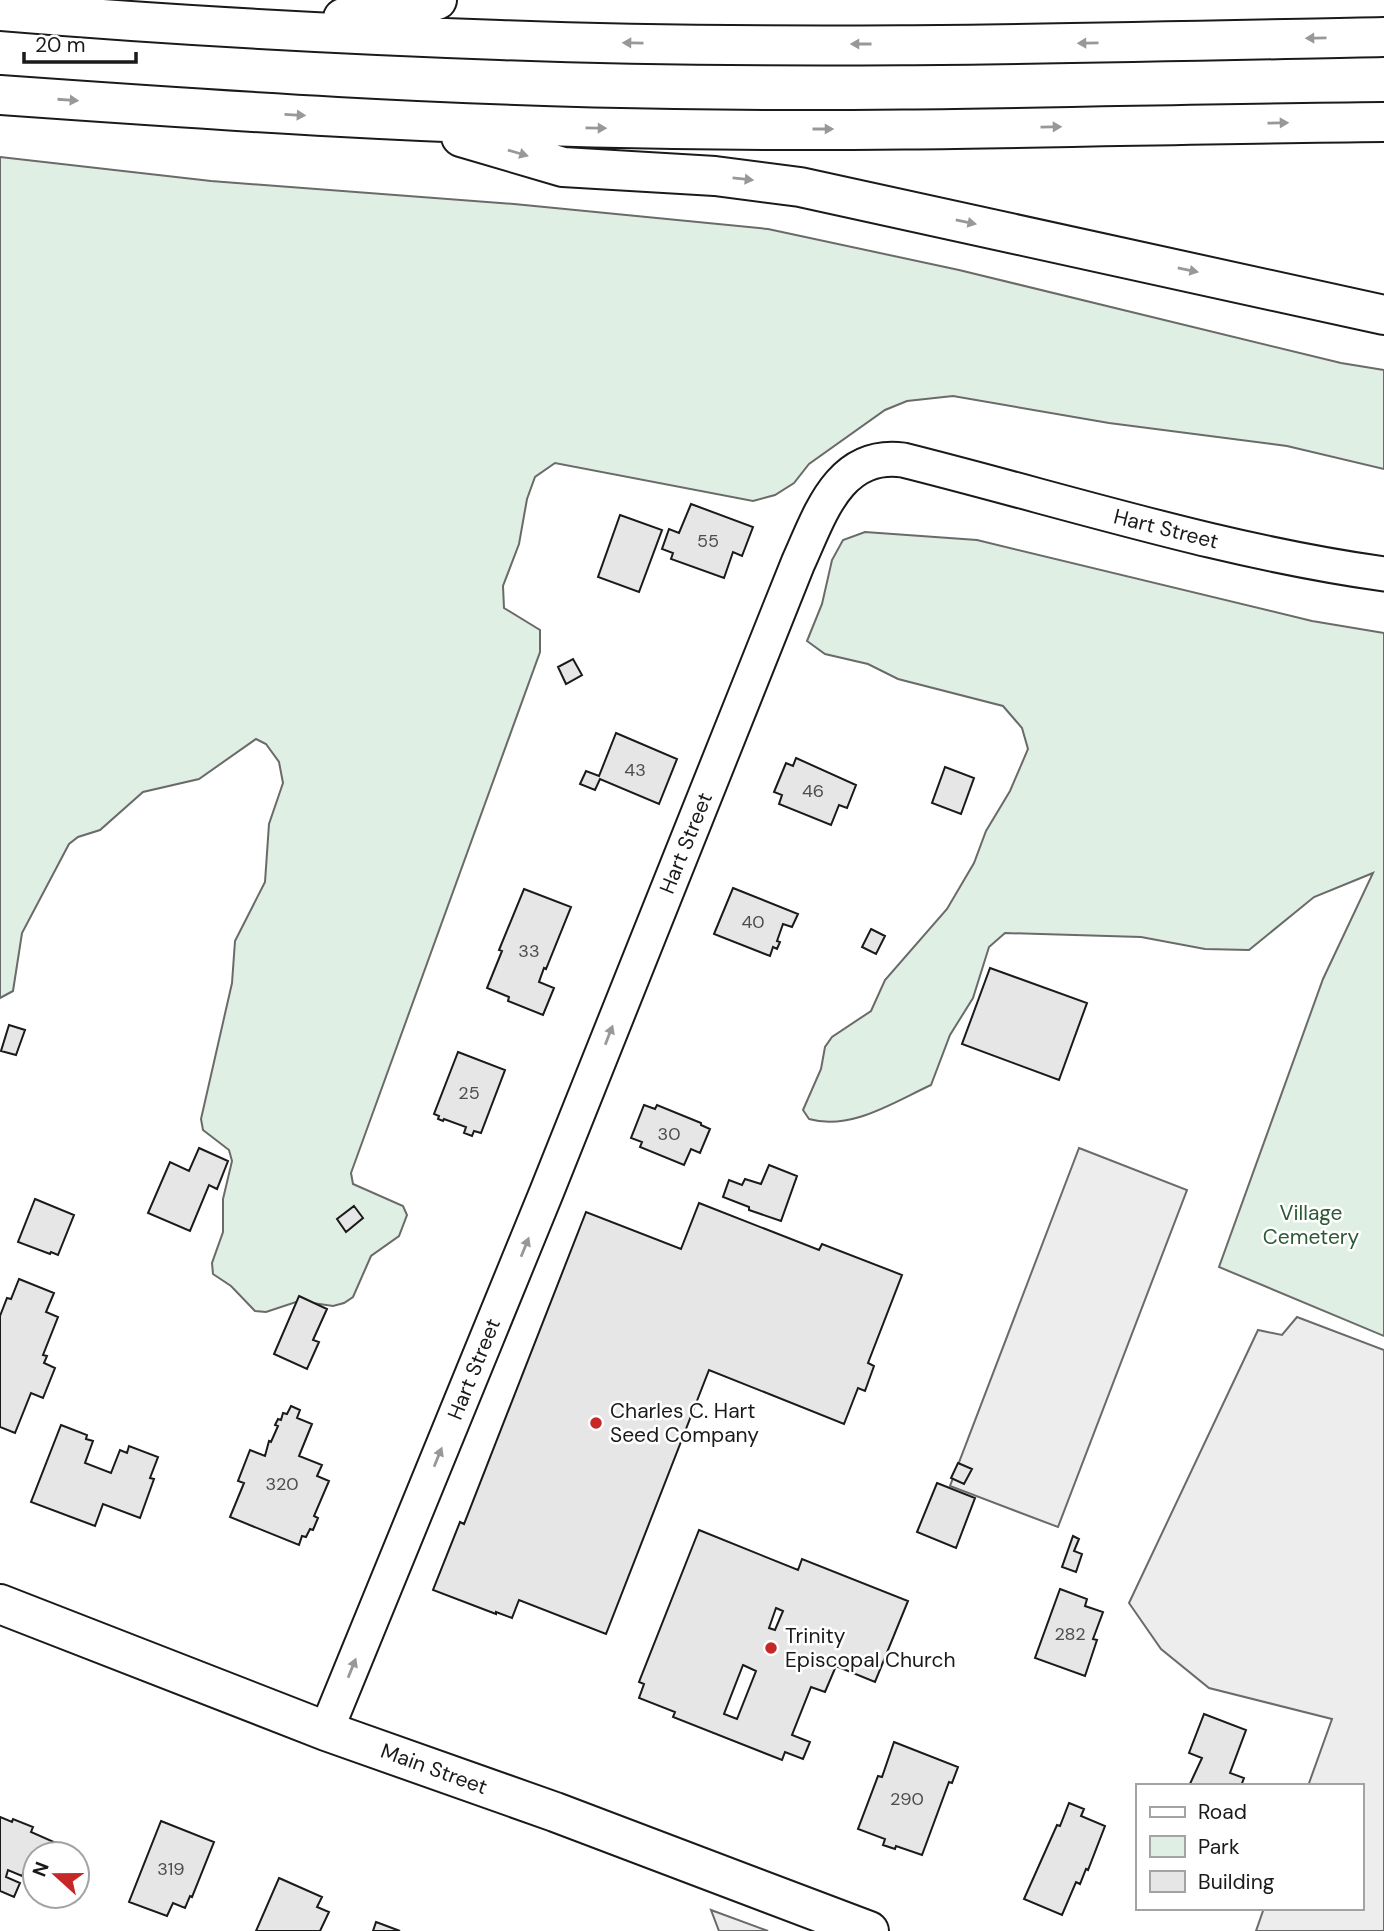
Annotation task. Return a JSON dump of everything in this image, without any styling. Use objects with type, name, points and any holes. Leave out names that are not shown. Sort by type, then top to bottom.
[{"type":"main road","points":[[280,30],[438,0]]},
{"type":"main road","points":[[0,11],[124,21],[502,40],[1080,43],[1384,37]]},
{"type":"main road","points":[[0,95],[232,112],[405,121],[679,129],[1384,122]]},
{"type":"main road","points":[[405,121],[563,167],[715,176],[800,187],[1384,315]]},
{"type":"main road","name":"Main Street","points":[[0,1604],[326,1731],[555,1812],[869,1931]]},
{"type":"street","name":"Hart Street","points":[[326,1731],[799,563],[828,500],[839,484],[863,464],[890,458],[903,460],[1198,538],[1283,557],[1384,574]]},
{"type":"green space","points":[[0,157],[211,181],[514,204],[768,229],[959,270],[1341,363],[1384,370],[1384,469],[1287,446],[1109,423],[953,396],[907,401],[885,410],[809,464],[794,483],[775,495],[753,501],[555,463],[535,477],[527,499],[519,544],[503,586],[504,608],[540,630],[540,652],[351,1173],[353,1184],[403,1206],[407,1215],[399,1236],[371,1256],[353,1297],[344,1303],[333,1306],[299,1301],[266,1312],[255,1311],[231,1286],[213,1274],[212,1263],[223,1232],[223,1199],[232,1161],[229,1150],[203,1130],[201,1119],[232,983],[235,941],[265,882],[269,824],[283,783],[279,762],[266,744],[256,739],[199,779],[143,792],[100,830],[78,837],[69,844],[22,933],[13,991],[0,998]]},
{"type":"green space","name":"Village Cemetery","points":[[865,532],[977,540],[1312,621],[1384,633],[1384,1336],[1219,1267],[1323,979],[1373,873],[1314,897],[1249,950],[1205,949],[1141,937],[1005,933],[989,947],[973,998],[950,1035],[931,1085],[872,1113],[841,1121],[809,1119],[803,1110],[821,1069],[825,1047],[832,1037],[871,1011],[885,980],[947,909],[974,863],[986,831],[1010,791],[1028,749],[1022,728],[1003,706],[898,679],[868,664],[825,654],[807,641],[822,604],[832,560],[843,540]]},
{"type":"shaded area","points":[[1079,1148],[1187,1190],[1058,1527],[950,1486]]},
{"type":"shaded area","points":[[1297,1317],[1384,1350],[1384,1931],[1256,1931],[1263,1910],[1363,1910],[1363,1784],[1309,1784],[1332,1719],[1209,1688],[1161,1649],[1129,1603],[1258,1330],[1282,1335]]},
{"type":"shaded area","points":[[711,1910],[768,1931],[719,1931]]},
{"type":"building","points":[[691,504],[753,527],[742,556],[733,552],[724,578],[671,559],[673,553],[662,549],[669,529],[679,533]]},
{"type":"building","points":[[620,515],[662,530],[639,592],[598,577]]},
{"type":"building","points":[[573,659],[582,675],[566,684],[558,667]]},
{"type":"building","points":[[616,733],[677,759],[659,804],[600,779],[595,790],[580,784],[586,771],[599,776]]},
{"type":"building","points":[[796,758],[856,785],[847,808],[839,805],[831,825],[779,804],[782,795],[774,792],[786,763],[793,766]]},
{"type":"building","points":[[945,767],[974,778],[961,814],[932,803]]},
{"type":"building","points":[[733,888],[798,914],[792,927],[783,924],[777,941],[780,942],[777,949],[773,947],[770,956],[714,934]]},
{"type":"building","points":[[524,889],[571,907],[539,982],[554,988],[543,1015],[508,1001],[509,997],[487,988]]},
{"type":"building","points":[[871,929],[885,936],[876,954],[862,947]]},
{"type":"building","points":[[990,968],[1087,1003],[1059,1080],[962,1044]]},
{"type":"building","points":[[9,1025],[25,1030],[16,1055],[1,1051]]},
{"type":"building","points":[[458,1052],[505,1070],[481,1133],[474,1131],[472,1136],[464,1133],[466,1127],[438,1119],[439,1116],[434,1114]]},
{"type":"building","points":[[644,1105],[655,1109],[657,1105],[710,1129],[700,1153],[691,1149],[684,1165],[640,1147],[642,1142],[631,1138]]},
{"type":"building","points":[[199,1148],[228,1161],[217,1189],[209,1185],[190,1231],[148,1213],[170,1162],[189,1171]]},
{"type":"building","points":[[769,1165],[797,1176],[781,1221],[723,1197],[729,1180],[742,1185],[745,1179],[761,1184]]},
{"type":"building","points":[[35,1199],[74,1215],[58,1255],[18,1242]]},
{"type":"building","points":[[699,1203],[819,1250],[822,1244],[902,1275],[868,1363],[874,1366],[865,1391],[858,1388],[844,1424],[709,1370],[606,1634],[519,1600],[512,1618],[433,1590],[460,1522],[464,1524],[586,1212],[681,1249]]},
{"type":"building","points":[[354,1206],[363,1218],[346,1232],[337,1219]]},
{"type":"building","points":[[19,1279],[54,1293],[46,1312],[58,1317],[43,1355],[47,1356],[44,1363],[55,1368],[43,1398],[31,1393],[15,1433],[0,1427],[0,1316]]},
{"type":"building","points":[[299,1296],[327,1309],[313,1340],[319,1342],[307,1369],[274,1354]]},
{"type":"building","points":[[291,1406],[300,1410],[297,1418],[312,1424],[299,1456],[322,1465],[317,1476],[329,1481],[314,1516],[318,1518],[313,1530],[310,1529],[306,1537],[302,1536],[299,1545],[230,1517],[244,1483],[238,1481],[250,1450],[265,1456],[269,1441],[271,1442],[278,1426],[275,1425],[278,1419],[281,1420],[283,1413],[287,1414]]},
{"type":"building","points":[[61,1425],[87,1435],[86,1439],[93,1441],[85,1463],[111,1473],[120,1450],[127,1453],[129,1446],[158,1457],[150,1478],[154,1479],[140,1518],[103,1504],[95,1526],[31,1502]]},
{"type":"building","points":[[958,1463],[972,1469],[964,1484],[951,1478]]},
{"type":"building","points":[[937,1483],[975,1498],[956,1548],[917,1532]]},
{"type":"building","name":"Trinity Episcopal Church","points":[[699,1530],[798,1570],[802,1559],[908,1601],[875,1682],[836,1666],[825,1692],[811,1687],[792,1735],[810,1742],[803,1759],[785,1752],[782,1760],[673,1717],[675,1712],[639,1698],[644,1684],[639,1682]],"holes":[[[776,1608],[783,1611],[775,1630],[769,1628]],[[743,1665],[756,1671],[737,1719],[724,1714]]]},
{"type":"building","points":[[1073,1536],[1079,1539],[1074,1551],[1082,1554],[1076,1572],[1062,1567]]},
{"type":"building","points":[[1060,1589],[1087,1599],[1085,1606],[1103,1612],[1093,1639],[1097,1640],[1085,1676],[1035,1658]]},
{"type":"building","points":[[1204,1714],[1246,1730],[1230,1773],[1244,1778],[1242,1784],[1190,1784],[1202,1758],[1189,1753]]},
{"type":"building","points":[[894,1742],[958,1767],[952,1783],[949,1782],[922,1855],[896,1846],[895,1849],[883,1845],[885,1839],[858,1829],[878,1776],[882,1777]]},
{"type":"building","points":[[1069,1803],[1084,1809],[1081,1816],[1105,1826],[1088,1870],[1086,1869],[1080,1884],[1076,1882],[1062,1915],[1024,1899]]},
{"type":"building","points":[[0,1817],[33,1827],[31,1832],[49,1840],[21,1840],[21,1876],[8,1870],[6,1877],[20,1883],[14,1897],[0,1891]]},
{"type":"building","points":[[161,1821],[214,1842],[192,1897],[190,1896],[185,1908],[173,1903],[167,1916],[129,1902]]},
{"type":"building","points":[[279,1878],[322,1897],[317,1907],[329,1912],[320,1931],[256,1931]]},
{"type":"building","points":[[376,1922],[400,1931],[373,1931]]},
{"type":"place","name":"Charles C. Hart Seed Company","points":[[596,1423]]},
{"type":"place","name":"Trinity Episcopal Church","points":[[771,1648]]}]
